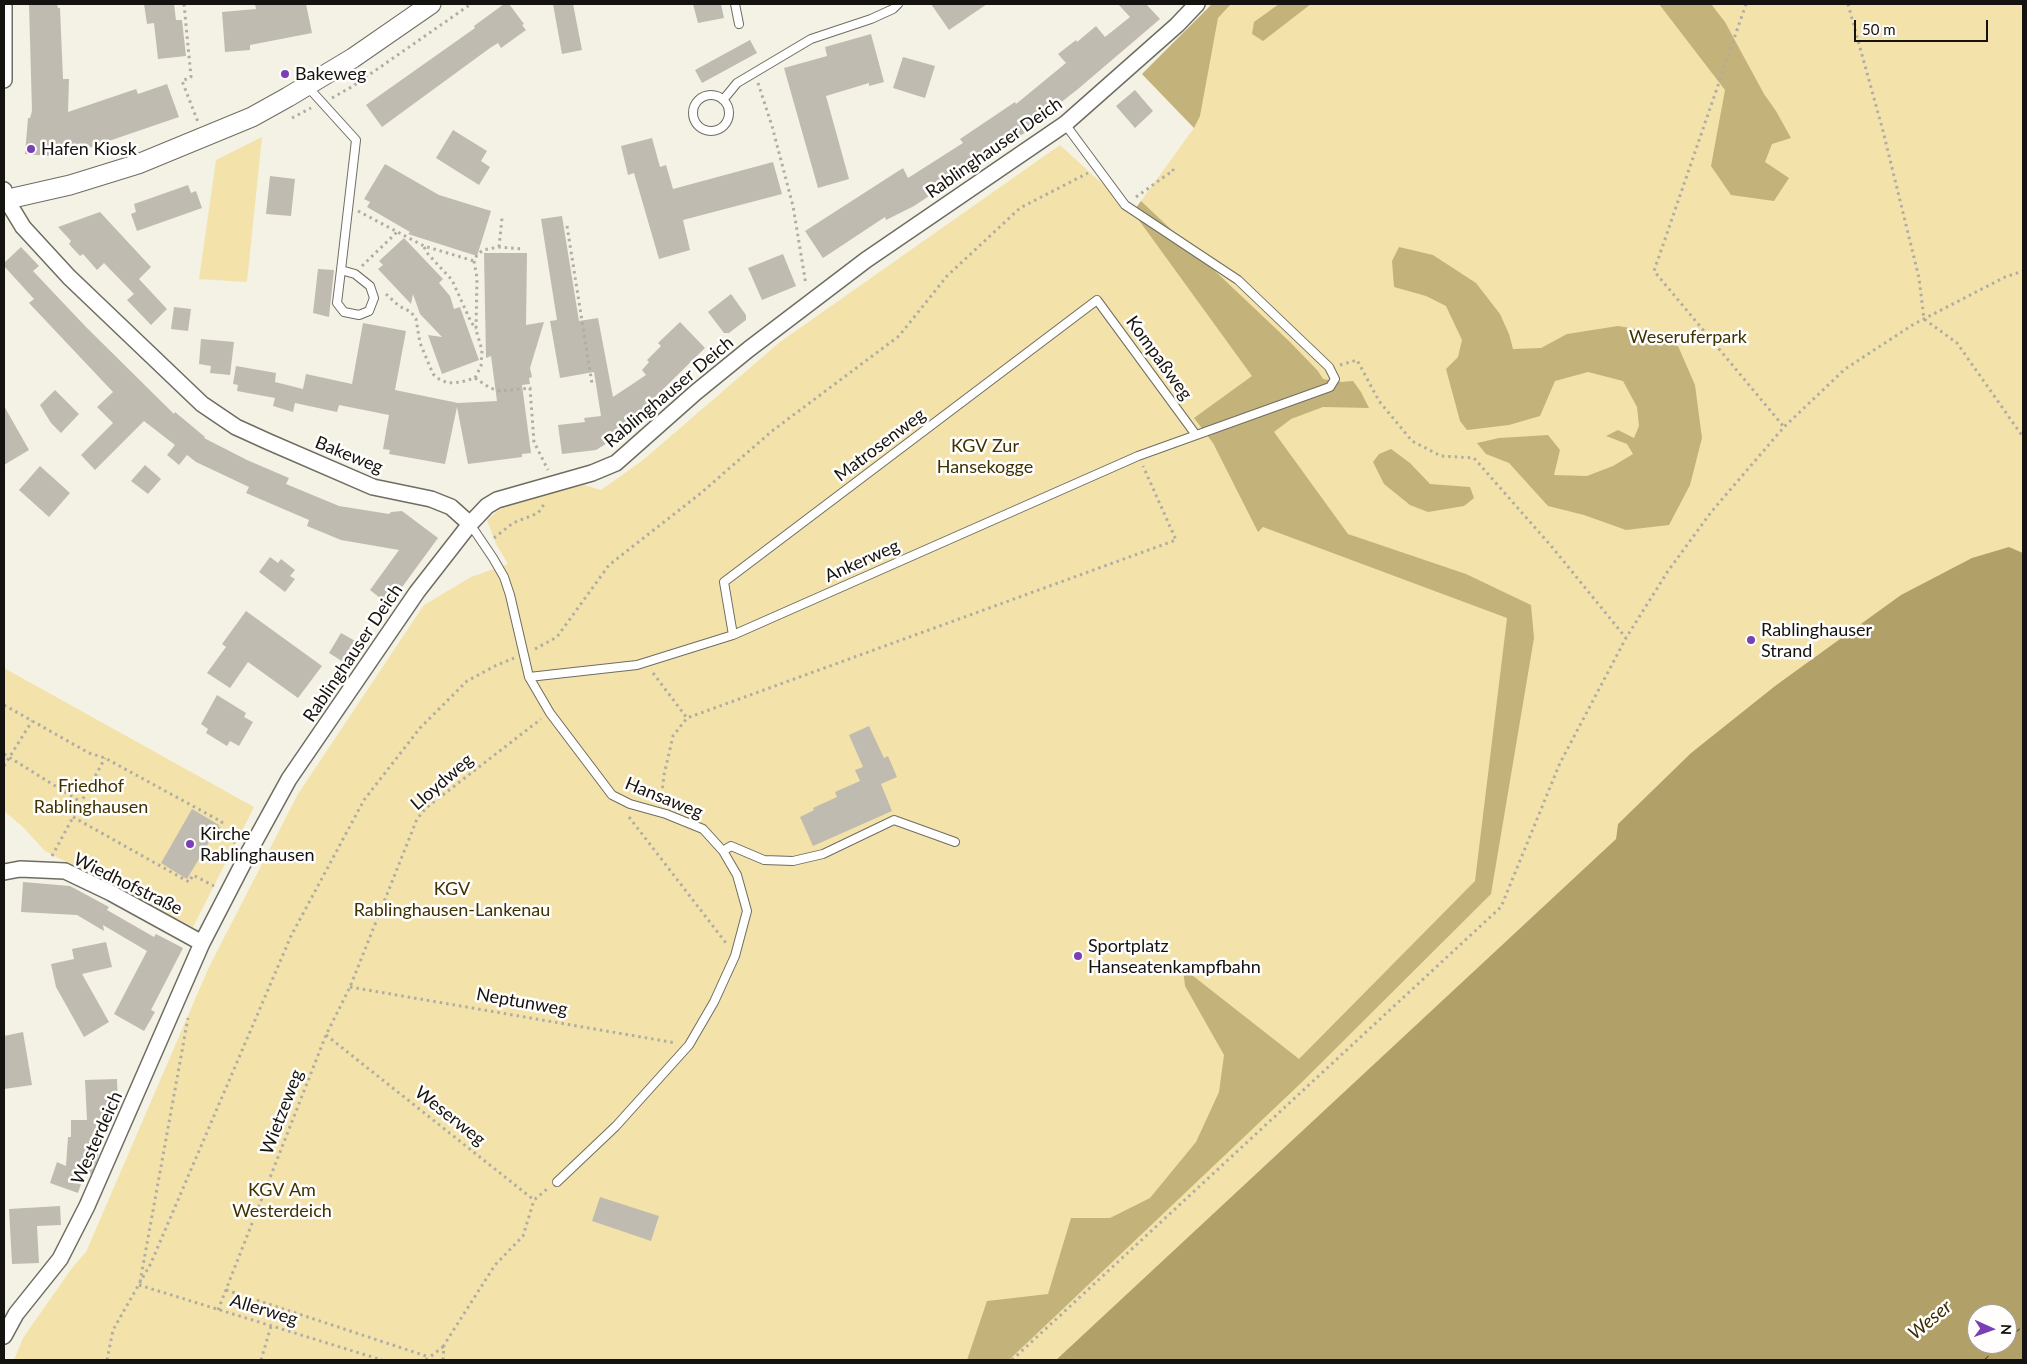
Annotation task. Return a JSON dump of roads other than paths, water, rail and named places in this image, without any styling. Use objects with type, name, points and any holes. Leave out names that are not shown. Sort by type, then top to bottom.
[{"type":"street","points":[[4,4],[4,80]]},
{"type":"street","points":[[4,196],[70,185],[138,164],[252,117],[352,58],[431,4]]},
{"type":"street","name":"Rablinghauser Deich","points":[[202,943],[289,779],[417,592],[470,524],[487,506],[497,500],[592,473],[616,463],[703,387],[809,303],[866,260],[1065,124],[1177,25],[1198,4]]},
{"type":"street","name":"Bakeweg","points":[[4,196],[23,227],[69,277],[202,404],[236,427],[269,442],[373,487],[430,499],[450,508],[470,524]]},
{"type":"street","name":"Wiedhofstraße","points":[[4,872],[20,869],[65,871],[202,943]]},
{"type":"street","name":"Westerdeich","points":[[4,1336],[16,1314],[60,1259],[87,1206],[202,943]]},
{"type":"lane","points":[[735,4],[739,24]]},
{"type":"lane","points":[[723,100],[737,83],[754,71],[811,39],[871,19],[893,9],[898,4]]},
{"type":"lane","points":[[306,86],[356,140],[337,303],[344,312],[359,315],[369,311],[374,298],[370,286],[355,274],[341,270]]},
{"type":"lane","points":[[710,95],[723,100],[729,111],[725,124],[714,132],[701,129],[696,124],[692,112],[698,100],[710,95]]},
{"type":"lane","name":"Ankerweg","points":[[529,677],[637,665],[733,635],[1138,456],[1330,387],[1336,379],[1329,367],[1238,280],[1125,205],[1065,124]]},
{"type":"lane","name":"Kompaßweg","points":[[1097,300],[1196,434]]},
{"type":"lane","name":"Matrosenweg","points":[[733,635],[724,582],[1097,300]]},
{"type":"lane","name":"Hansaweg","points":[[470,524],[504,577],[529,677],[550,713],[612,794],[630,804],[660,812],[703,829],[723,851],[737,875],[746,911],[735,956],[714,1002],[689,1045],[616,1126],[557,1182]]},
{"type":"lane","points":[[723,851],[731,846],[764,860],[793,861],[823,854],[894,820],[955,842]]},
{"type":"water","name":"Weser","points":[[2009,547],[2023,553],[2023,1360],[1056,1360],[1616,839],[1618,824],[1691,753],[1775,686],[1901,595],[1972,558]]},
{"type":"place","name":"Bakeweg","points":[[285,74]]},
{"type":"place","name":"Hafen Kiosk","points":[[31,149]]},
{"type":"place","name":"Rablinghauser Strand","points":[[1751,640]]},
{"type":"place","name":"Kirche Rablinghausen","points":[[190,844]]},
{"type":"place","name":"Sportplatz Hanseatenkampfbahn","points":[[1078,956]]},
{"type":"park label","name":"Weseruferpark","points":[[1688,337]]},
{"type":"park label","name":"KGV Zur Hansekogge","points":[[985,456]]},
{"type":"park label","name":"Friedhof Rablinghausen","points":[[91,796]]},
{"type":"park label","name":"KGV Rablinghausen-Lankenau","points":[[452,900]]},
{"type":"park label","name":"KGV Am Westerdeich","points":[[282,1200]]}]
